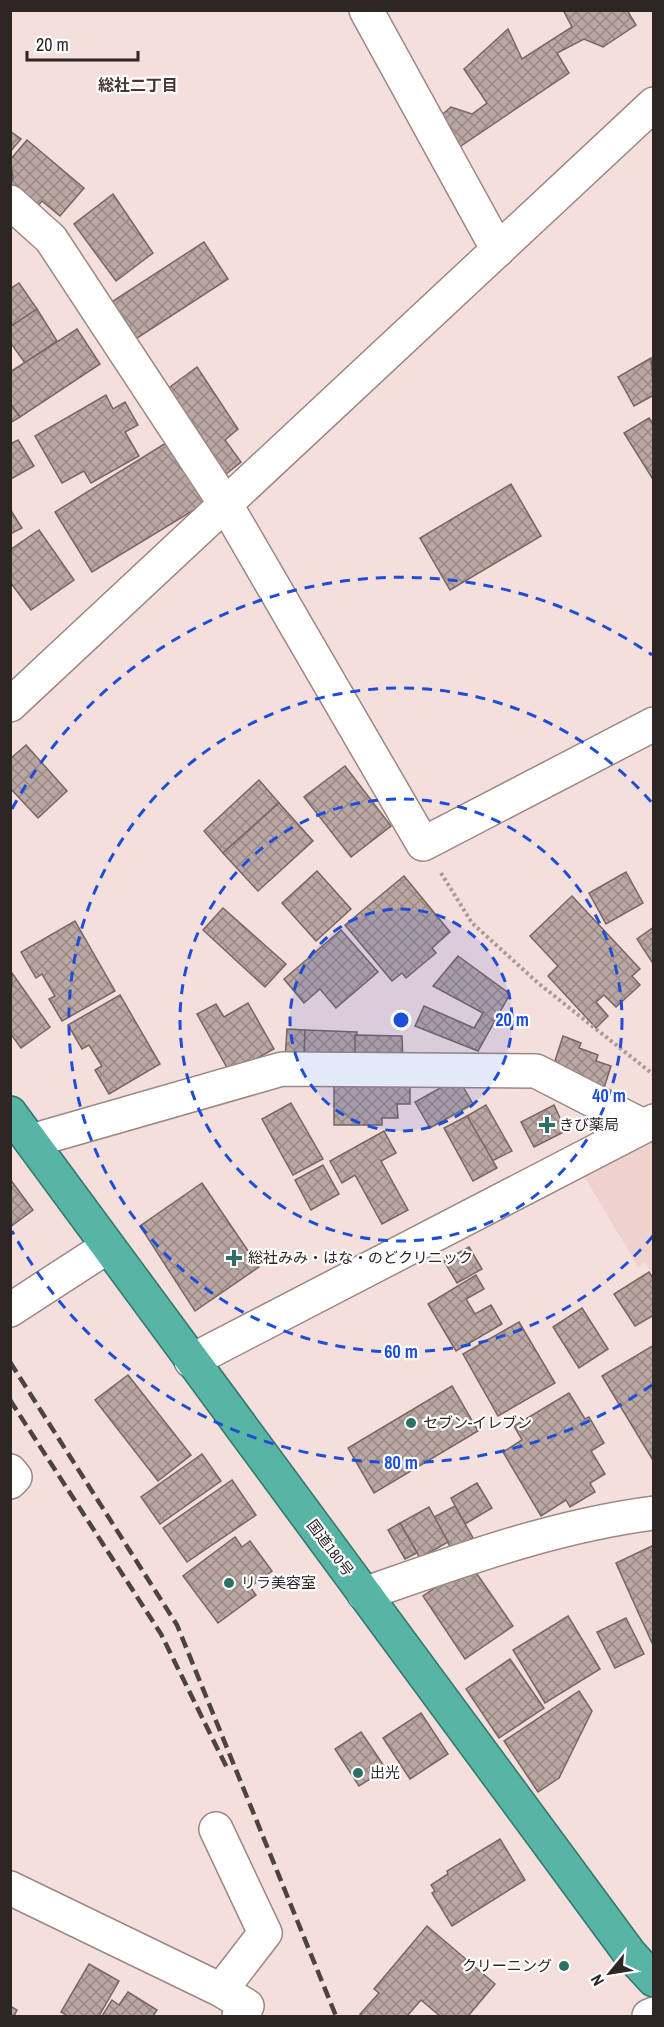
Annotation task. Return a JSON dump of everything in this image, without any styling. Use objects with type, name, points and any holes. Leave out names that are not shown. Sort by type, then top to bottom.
[{"type":"highway","name":"国道180号","points":[[10,1113],[630,1954],[654,1980]]},
{"type":"street","points":[[366,10],[498,250]]},
{"type":"street","points":[[10,705],[654,104]]},
{"type":"street","points":[[10,202],[51,239],[226,505],[423,844],[654,724]]},
{"type":"street","points":[[31,1141],[282,1069],[536,1071],[648,1123]]},
{"type":"street","points":[[191,1361],[648,1123]]},
{"type":"street","points":[[10,1310],[107,1247]]},
{"type":"street","points":[[10,1471],[15,1477],[10,1482]]},
{"type":"street","points":[[364,1594],[515,1542],[600,1520],[654,1513]]},
{"type":"street","points":[[216,1829],[265,1933],[221,1990]]},
{"type":"street","points":[[10,1888],[221,1990],[247,2006],[239,2016]]},
{"type":"street","points":[[649,2016],[654,2014]]},
{"type":"path","points":[[423,844],[472,922],[538,983],[654,1076]]},
{"type":"shaded area","points":[[653,1141],[653,1275],[645,1262],[638,1267],[584,1176]]},
{"type":"building","points":[[563,10],[627,10],[636,25],[603,47],[584,39],[557,53],[569,73],[455,150],[437,119],[451,107],[472,114],[487,103],[464,69],[508,29],[522,59],[572,27]]},
{"type":"building","points":[[10,131],[21,139],[10,152]]},
{"type":"building","points":[[27,140],[84,188],[60,216],[42,201],[36,208],[10,187],[13,177],[10,160]]},
{"type":"building","points":[[113,194],[153,253],[116,281],[74,224]]},
{"type":"building","points":[[204,242],[228,279],[131,342],[107,305]]},
{"type":"building","points":[[19,283],[37,309],[10,327],[10,289]]},
{"type":"building","points":[[37,309],[57,341],[25,363],[10,342],[10,327]]},
{"type":"building","points":[[77,329],[100,364],[20,417],[10,403],[10,372]]},
{"type":"building","points":[[651,358],[654,395],[634,406],[618,377]]},
{"type":"building","points":[[197,367],[238,429],[225,440],[241,462],[221,478],[162,393]]},
{"type":"building","points":[[106,395],[113,409],[125,402],[138,425],[125,432],[139,456],[91,483],[84,471],[62,483],[35,436]]},
{"type":"building","points":[[10,403],[20,417],[10,423]]},
{"type":"building","points":[[649,418],[654,425],[654,481],[624,433]]},
{"type":"building","points":[[18,440],[34,466],[11,479],[10,444]]},
{"type":"building","points":[[169,441],[207,502],[92,572],[55,512]]},
{"type":"building","points":[[511,484],[541,536],[450,590],[420,538]]},
{"type":"building","points":[[10,509],[22,528],[10,534]]},
{"type":"building","points":[[39,530],[74,580],[31,610],[10,582],[10,550]]},
{"type":"building","points":[[26,745],[67,791],[38,818],[10,788],[10,759]]},
{"type":"building","points":[[345,766],[391,826],[351,857],[304,797]]},
{"type":"building","points":[[259,780],[279,803],[223,853],[204,831]]},
{"type":"building","points":[[279,803],[313,841],[258,891],[223,853]]},
{"type":"building","points":[[317,871],[351,909],[316,941],[282,903]]},
{"type":"building","points":[[626,872],[643,903],[606,924],[589,893]]},
{"type":"building","points":[[404,876],[450,932],[432,948],[436,953],[406,978],[402,973],[392,981],[345,925]]},
{"type":"building","points":[[572,896],[640,969],[632,976],[640,985],[616,1007],[604,995],[596,1002],[608,1016],[596,1028],[548,976],[558,966],[530,936]]},
{"type":"building","points":[[223,908],[286,964],[265,987],[203,930]]},
{"type":"building","points":[[75,921],[115,991],[62,1021],[49,999],[55,996],[42,974],[36,978],[21,952]]},
{"type":"building","points":[[654,927],[654,965],[637,939]]},
{"type":"building","points":[[341,930],[378,972],[336,1008],[320,989],[304,1003],[284,979]]},
{"type":"building","points":[[458,956],[510,994],[478,1051],[415,1026],[424,1006],[474,1028],[483,1013],[433,986]]},
{"type":"building","points":[[12,973],[50,1027],[21,1048],[10,1033]]},
{"type":"building","points":[[120,995],[160,1064],[109,1094],[95,1070],[102,1066],[89,1045],[82,1049],[68,1025]]},
{"type":"building","points":[[248,1003],[274,1049],[230,1073],[197,1014],[216,1004],[224,1017]]},
{"type":"building","points":[[287,1029],[305,1030],[304,1061],[285,1060]]},
{"type":"building","points":[[305,1030],[357,1032],[355,1064],[304,1061]]},
{"type":"building","points":[[355,1035],[402,1036],[403,1064],[355,1064]]},
{"type":"building","points":[[563,1036],[581,1043],[579,1048],[598,1055],[596,1061],[611,1066],[604,1088],[552,1070]]},
{"type":"building","points":[[458,1078],[473,1104],[430,1128],[415,1102]]},
{"type":"building","points":[[334,1085],[410,1085],[410,1104],[397,1104],[398,1118],[382,1118],[382,1125],[334,1125]]},
{"type":"building","points":[[291,1103],[323,1159],[293,1175],[262,1119]]},
{"type":"building","points":[[486,1105],[512,1151],[492,1161],[467,1116]]},
{"type":"building","points":[[554,1105],[566,1131],[534,1147],[521,1122]]},
{"type":"building","points":[[467,1116],[497,1168],[473,1181],[444,1128]]},
{"type":"building","points":[[384,1131],[396,1153],[381,1161],[408,1210],[382,1224],[355,1175],[342,1183],[330,1161]]},
{"type":"building","points":[[323,1165],[339,1194],[311,1210],[295,1180]]},
{"type":"building","points":[[10,1179],[33,1210],[10,1227]]},
{"type":"building","points":[[202,1183],[259,1267],[195,1311],[140,1226]]},
{"type":"building","points":[[469,1247],[482,1269],[457,1283],[444,1261]]},
{"type":"building","points":[[649,1272],[654,1280],[654,1315],[635,1326],[614,1294]]},
{"type":"building","points":[[476,1275],[484,1289],[466,1299],[475,1314],[491,1305],[502,1324],[456,1351],[428,1304]]},
{"type":"building","points":[[582,1308],[608,1349],[579,1368],[553,1327]]},
{"type":"building","points":[[519,1322],[555,1383],[498,1416],[463,1354]]},
{"type":"building","points":[[654,1345],[654,1462],[602,1376]]},
{"type":"building","points":[[128,1375],[191,1455],[158,1481],[95,1400]]},
{"type":"building","points":[[452,1386],[478,1431],[374,1493],[348,1448]]},
{"type":"building","points":[[569,1393],[585,1419],[589,1417],[604,1443],[591,1451],[605,1474],[590,1483],[595,1492],[570,1507],[566,1500],[541,1516],[503,1452],[522,1440],[514,1426]]},
{"type":"building","points":[[202,1454],[221,1481],[160,1524],[141,1497]]},
{"type":"building","points":[[232,1480],[256,1515],[187,1562],[163,1528]]},
{"type":"building","points":[[477,1483],[492,1508],[465,1524],[451,1498]]},
{"type":"building","points":[[455,1506],[473,1538],[452,1550],[434,1517]]},
{"type":"building","points":[[429,1507],[448,1542],[420,1558],[400,1523]]},
{"type":"building","points":[[400,1523],[417,1553],[405,1559],[388,1530]]},
{"type":"building","points":[[235,1537],[242,1547],[250,1541],[272,1571],[250,1587],[256,1595],[218,1623],[183,1576]]},
{"type":"building","points":[[654,1545],[654,1643],[652,1643],[616,1563]]},
{"type":"building","points":[[470,1564],[513,1626],[465,1659],[423,1596]]},
{"type":"building","points":[[568,1616],[600,1669],[545,1703],[513,1650]]},
{"type":"building","points":[[626,1618],[644,1654],[615,1668],[597,1632]]},
{"type":"building","points":[[510,1659],[544,1708],[499,1738],[466,1689]]},
{"type":"building","points":[[579,1691],[592,1711],[559,1778],[538,1792],[504,1741]]},
{"type":"building","points":[[421,1713],[448,1754],[410,1779],[383,1738]]},
{"type":"building","points":[[361,1732],[386,1769],[359,1786],[335,1749]]},
{"type":"building","points":[[500,1839],[525,1880],[452,1926],[432,1893],[435,1891],[431,1885],[448,1874],[447,1871]]},
{"type":"building","points":[[427,1926],[495,1984],[468,2016],[440,2016],[421,2000],[407,2016],[363,2016],[360,2014],[379,1993],[374,1989]]},
{"type":"building","points":[[89,1964],[119,1981],[99,2016],[68,2016],[61,2012]]},
{"type":"building","points":[[128,1992],[157,2010],[153,2016],[102,2016],[112,2000],[119,2005]]},
{"type":"building","points":[[10,2006],[17,2010],[14,2016],[10,2016]]},
{"type":"railway","points":[[10,1362],[177,1625],[336,2016]]},
{"type":"railway","points":[[10,1400],[161,1634],[228,1770]]},
{"type":"place","name":"きび薬局","points":[[547,1125]]},
{"type":"place","name":"総社みみ・はな・のどクリニック","points":[[234,1258]]},
{"type":"place","name":"セブン-イレブン","points":[[411,1423]]},
{"type":"place","name":"リラ美容室","points":[[229,1583]]},
{"type":"place","name":"出光","points":[[358,1773]]},
{"type":"place","name":"クリーニング","points":[[564,1966]]},
{"type":"district","name":"総社二丁目","points":[[138,85]]}]
